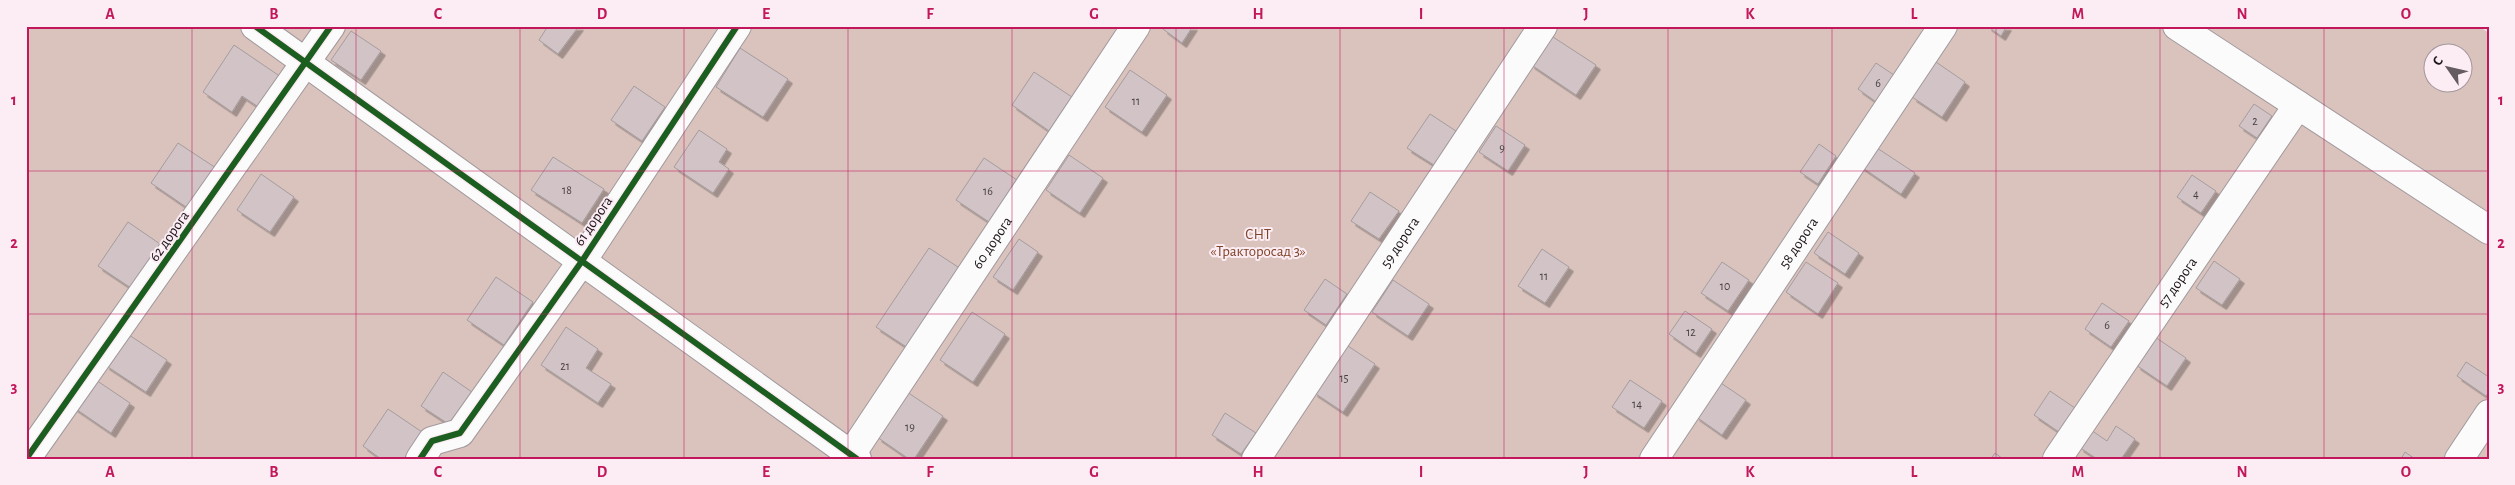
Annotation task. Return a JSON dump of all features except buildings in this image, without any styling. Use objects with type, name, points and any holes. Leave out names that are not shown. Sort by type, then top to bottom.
[{"type":"street","points":[[255,26],[852,457]]},
{"type":"street","name":"62 дорога","points":[[26,459],[331,26]]},
{"type":"street","name":"61 дорога","points":[[420,459],[432,441],[460,433],[582,261],[737,26]]},
{"type":"street","name":"60 дорога","points":[[852,457],[1136,26]]},
{"type":"street","name":"59 дорога","points":[[1256,459],[1543,26]]},
{"type":"street","name":"58 дорога","points":[[1654,459],[1943,26]]},
{"type":"street","points":[[2177,26],[2489,230]]},
{"type":"street","name":"57 дорога","points":[[2057,459],[2298,105]]},
{"type":"street","points":[[2459,459],[2489,414]]},
{"type":"green space","name":"СНТ «Тракторосад 3»","points":[[26,26],[2478,26],[2489,33],[2489,459],[26,459]]},
{"type":"cycle path","points":[[255,26],[857,459]]},
{"type":"cycle path","points":[[26,459],[331,26]]},
{"type":"cycle path","points":[[420,459],[432,441],[460,433],[582,261],[737,26]]}]
